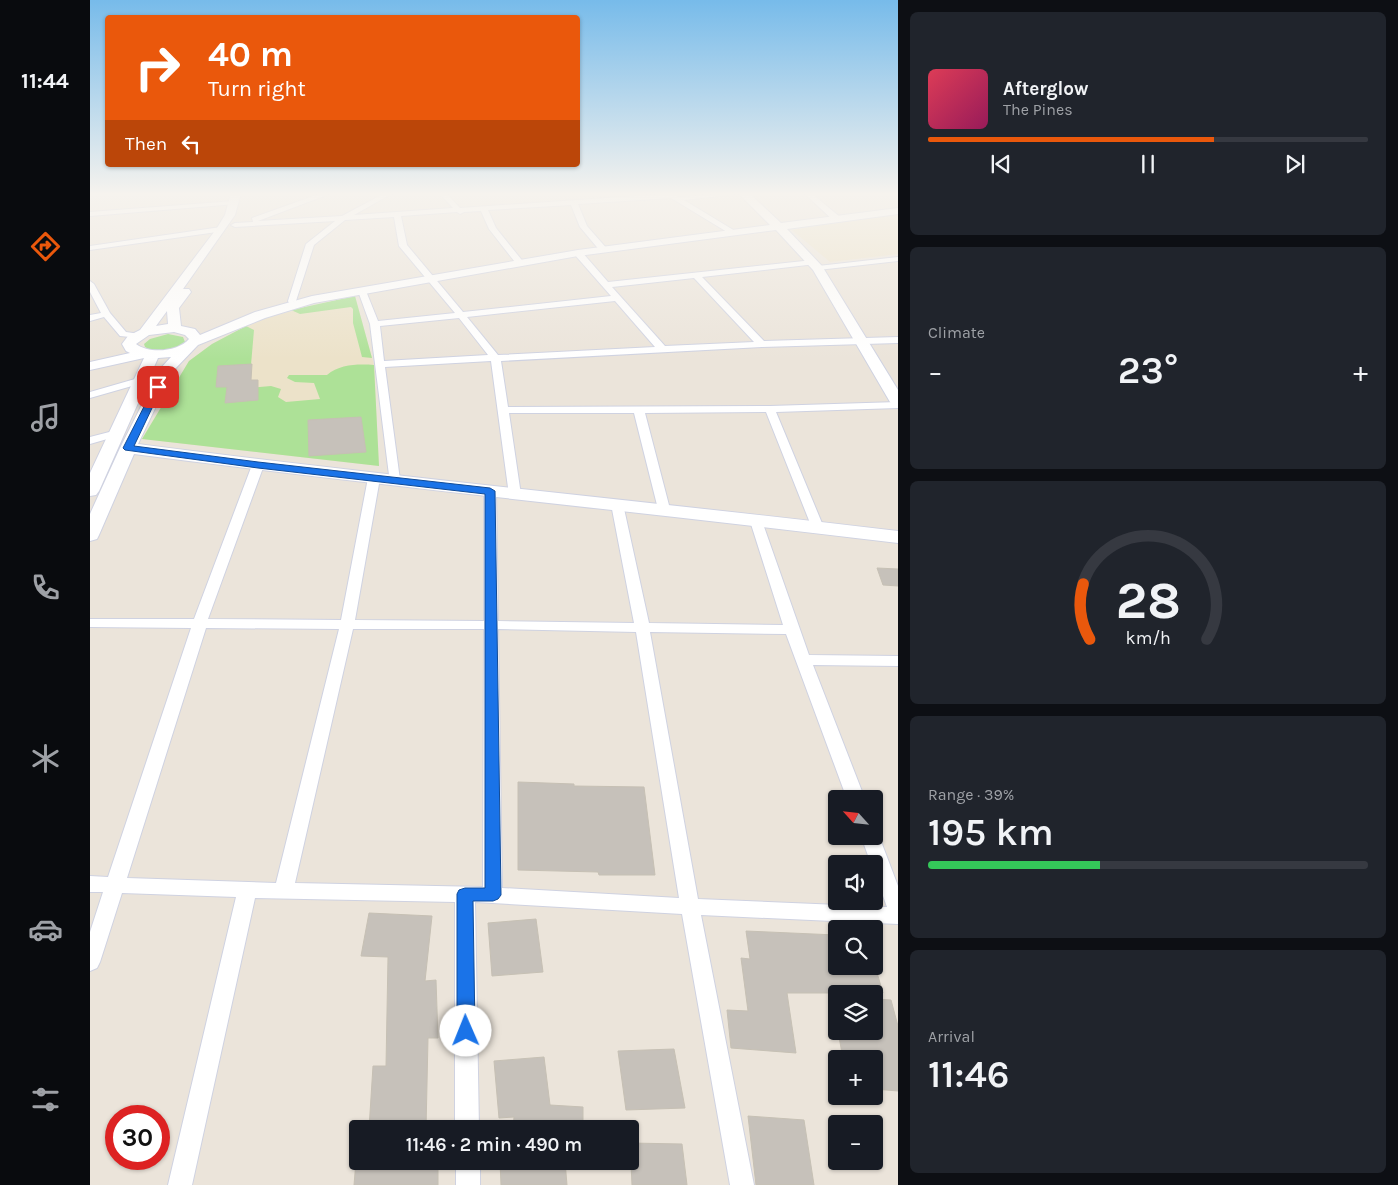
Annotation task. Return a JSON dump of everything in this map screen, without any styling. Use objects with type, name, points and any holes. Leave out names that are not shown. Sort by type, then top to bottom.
[{"type":"street","points":[[148,354],[131,348],[206,248]]},
{"type":"street","points":[[178,329],[173,308],[218,248]]},
{"type":"street","points":[[292,301],[309,248]]},
{"type":"street","points":[[405,248],[432,278],[496,359],[515,494]]},
{"type":"street","points":[[508,248],[521,264]]},
{"type":"street","points":[[90,366],[148,354],[174,352],[260,315],[312,300],[578,253],[616,248]]},
{"type":"street","points":[[503,410],[770,409],[898,404],[815,265],[799,248]]},
{"type":"street","points":[[578,253],[663,350]]},
{"type":"street","points":[[607,284],[898,259]]},
{"type":"street","points":[[881,261],[892,268]]},
{"type":"street","points":[[696,275],[762,344]]},
{"type":"street","points":[[91,290],[106,314],[123,334],[137,338]]},
{"type":"street","points":[[362,291],[375,324],[394,480]]},
{"type":"street","points":[[375,324],[617,298]]},
{"type":"street","points":[[90,353],[137,338],[204,324],[292,301],[312,300]]},
{"type":"street","points":[[90,318],[106,314]]},
{"type":"street","points":[[90,535],[128,448],[167,369],[196,338],[194,334],[178,329]]},
{"type":"street","points":[[380,364],[762,344],[898,340]]},
{"type":"street","points":[[90,491],[142,380],[148,354]]},
{"type":"street","points":[[90,395],[142,380]]},
{"type":"street","points":[[770,409],[818,528]]},
{"type":"street","points":[[639,410],[664,509]]},
{"type":"street","points":[[90,441],[117,433]]},
{"type":"street","points":[[128,448],[258,465],[664,509],[898,537]]},
{"type":"street","points":[[90,962],[200,623],[258,465]]},
{"type":"street","points":[[284,890],[347,624],[374,478]]},
{"type":"street","points":[[490,491],[493,895]]},
{"type":"street","points":[[617,504],[642,626],[690,907],[742,1185]]},
{"type":"street","points":[[756,521],[792,630],[805,660],[853,790]]},
{"type":"street","points":[[90,623],[642,626],[792,630]]},
{"type":"street","points":[[805,660],[898,661]]},
{"type":"street","points":[[873,845],[898,912]]},
{"type":"street","points":[[90,884],[247,890],[493,895],[690,907],[898,916]]},
{"type":"street","points":[[180,1185],[247,890]]},
{"type":"street","points":[[465,894],[467,1120]]},
{"type":"street","points":[[468,1170],[468,1185]]},
{"type":"shaded area","points":[[814,248],[898,248],[898,254],[830,262]]},
{"type":"shaded area","points":[[355,296],[374,365],[379,466],[142,439],[189,361],[212,344],[260,319]]},
{"type":"green space","points":[[355,296],[372,358],[362,357],[353,323],[353,309],[351,307],[300,314],[291,310]]},
{"type":"green space","points":[[246,326],[254,330],[249,388],[271,386],[281,389],[278,397],[286,402],[320,399],[314,383],[295,382],[287,378],[289,375],[327,375],[343,367],[374,365],[379,466],[142,439],[189,361],[212,344]]},
{"type":"green space","points":[[168,334],[183,337],[185,342],[176,348],[160,351],[145,347],[144,344],[150,339]]},
{"type":"building","points":[[252,364],[251,380],[258,380],[258,400],[225,403],[227,387],[216,387],[218,366]]},
{"type":"building","points":[[361,417],[366,452],[309,456],[308,420]]},
{"type":"building","points":[[877,568],[898,569],[898,586],[883,585]]},
{"type":"building","points":[[518,782],[574,784],[574,786],[644,787],[655,875],[599,875],[598,872],[518,870]]},
{"type":"building","points":[[369,913],[432,916],[425,981],[436,980],[438,1038],[428,1038],[426,1120],[370,1120],[373,1066],[386,1066],[388,957],[361,956]]},
{"type":"building","points":[[536,919],[543,972],[492,976],[488,923]]},
{"type":"building","points":[[746,931],[828,935],[828,975],[878,975],[881,985],[828,985],[828,993],[787,993],[796,1053],[731,1048],[727,1010],[748,1011],[741,958],[750,959]]},
{"type":"building","points":[[883,1000],[891,1000],[898,1026],[898,1091],[883,1090],[883,1050],[841,1050],[840,1040],[883,1040]]},
{"type":"building","points":[[674,1049],[685,1108],[626,1110],[618,1051]]},
{"type":"building","points":[[544,1057],[550,1105],[583,1107],[583,1120],[514,1120],[514,1117],[499,1118],[494,1061]]},
{"type":"building","points":[[748,1116],[804,1120],[814,1185],[756,1185]]},
{"type":"building","points":[[639,1143],[682,1144],[687,1185],[632,1185],[631,1170],[639,1170]]},
{"type":"building","points":[[355,1170],[438,1170],[438,1185],[354,1185]]},
{"type":"building","points":[[500,1170],[566,1170],[567,1185],[501,1185]]},
{"type":"route","points":[[158,387],[128,448],[258,465],[490,491],[493,895],[465,894],[466,1031]]}]
